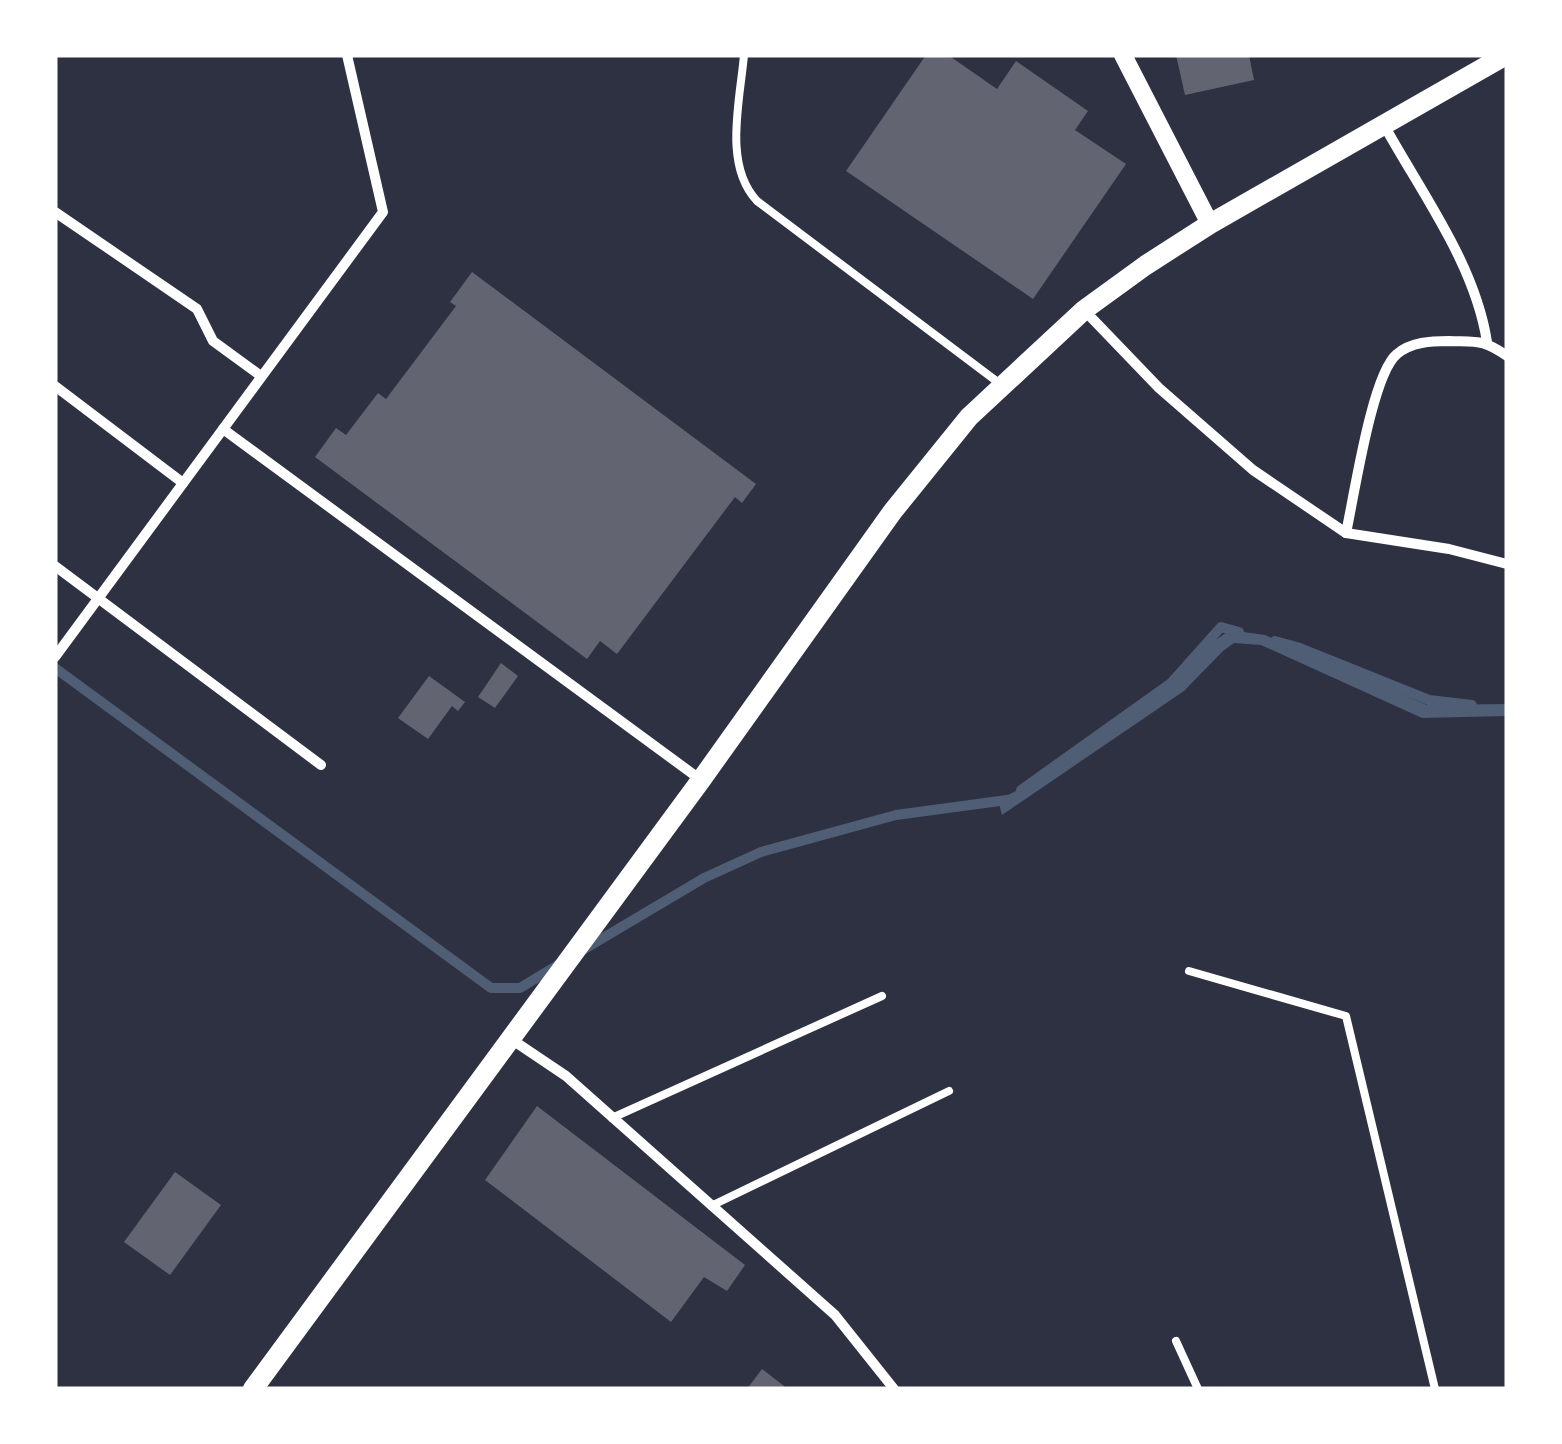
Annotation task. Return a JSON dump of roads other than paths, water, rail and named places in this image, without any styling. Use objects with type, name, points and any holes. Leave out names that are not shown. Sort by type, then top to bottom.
[{"type":"main road","points":[[253,1389],[701,780],[916,478],[1001,384],[1084,310],[1210,224],[1506,55]]},
{"type":"street","points":[[55,657],[382,212],[347,55]]},
{"type":"street","points":[[1123,55],[1210,224]]},
{"type":"street","points":[[1384,125],[1472,282],[1483,313],[1487,342]]},
{"type":"street","points":[[55,212],[197,309],[213,340],[261,376]]},
{"type":"street","points":[[1084,310],[1159,388],[1253,470],[1346,533],[1449,549],[1507,564]]},
{"type":"street","points":[[1346,533],[1380,382],[1394,356],[1412,345],[1440,341],[1487,342],[1507,356]]},
{"type":"street","points":[[55,386],[184,483]]},
{"type":"street","points":[[223,429],[701,780]]},
{"type":"street","points":[[55,566],[321,765]]},
{"type":"street","points":[[510,1039],[566,1076],[836,1315],[894,1389]]},
{"type":"lane","points":[[744,55],[737,164],[746,190],[1001,384]]},
{"type":"lane","points":[[1189,971],[1346,1016],[1434,1389]]},
{"type":"lane","points":[[612,1118],[882,996]]},
{"type":"lane","points":[[711,1206],[949,1091]]},
{"type":"lane","points":[[1176,1341],[1198,1389]]},
{"type":"water","points":[[1230,630],[1265,635],[1427,705],[1507,704],[1507,716],[1422,718],[1261,645],[1234,643],[1184,691],[1002,815],[998,800],[1036,781],[1182,676],[1211,643]]},
{"type":"waterway","points":[[1021,790],[1171,683],[1221,627],[1239,632]]},
{"type":"waterway","points":[[1275,641],[1429,700],[1472,705]]},
{"type":"waterway","points":[[55,668],[491,988],[520,988],[558,965]]},
{"type":"waterway","points":[[581,951],[704,878],[761,852],[896,815],[1007,800]]}]
